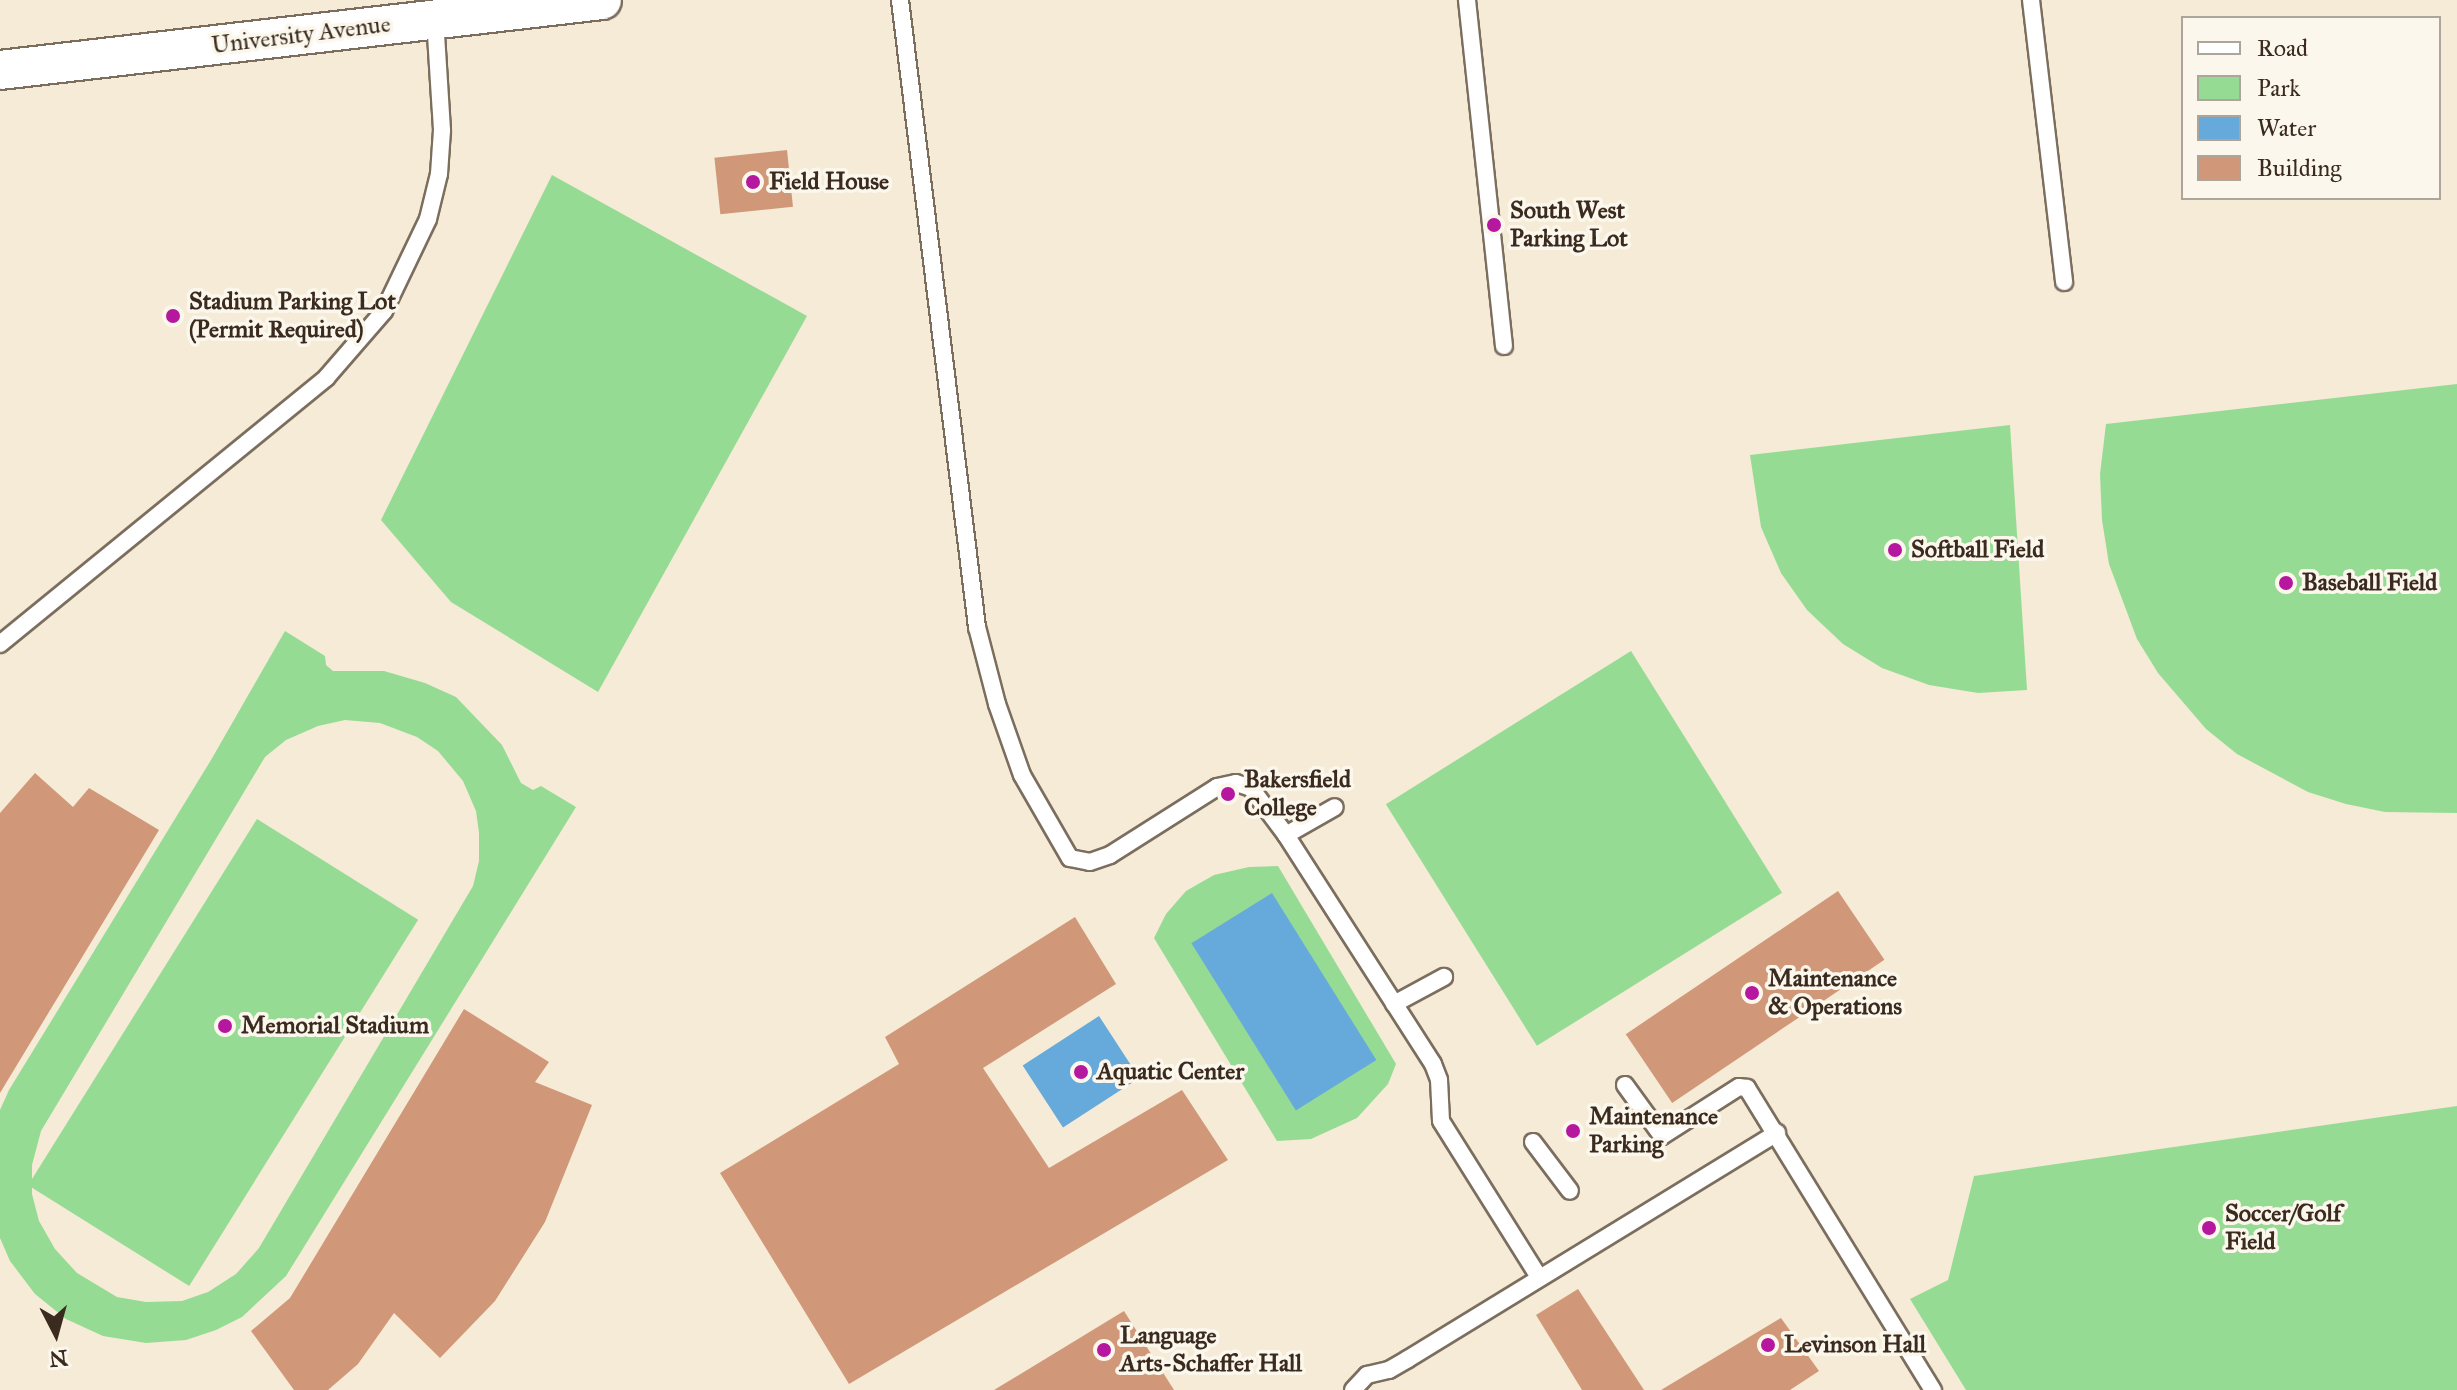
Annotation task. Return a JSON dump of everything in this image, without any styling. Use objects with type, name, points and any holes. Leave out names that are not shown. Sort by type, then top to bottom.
[{"type":"street","name":"University Avenue","points":[[0,70],[602,0]]},
{"type":"lane","points":[[900,0],[977,627],[997,704],[1022,775],[1070,858],[1090,862],[1110,855],[1217,787],[1236,783],[1251,788],[1286,835],[1433,1064],[1439,1080],[1441,1121],[1539,1277]]},
{"type":"lane","points":[[1467,0],[1504,346]]},
{"type":"lane","points":[[2031,0],[2064,282]]},
{"type":"lane","points":[[0,644],[326,378],[384,311],[428,219],[439,174],[442,130],[435,19]]},
{"type":"lane","points":[[1286,835],[1335,807]]},
{"type":"lane","points":[[1394,1004],[1444,977]]},
{"type":"lane","points":[[1625,1085],[1662,1136],[1739,1087],[1747,1088],[1933,1390]]},
{"type":"lane","points":[[1353,1390],[1367,1375],[1389,1370],[1777,1133]]},
{"type":"lane","points":[[1533,1142],[1570,1191]]},
{"type":"lane","points":[[1377,1390],[1389,1370]]},
{"type":"green space","points":[[552,175],[807,316],[598,692],[451,602],[381,520]]},
{"type":"green space","name":"Baseball Field","points":[[2457,384],[2457,813],[2385,812],[2346,804],[2308,792],[2237,754],[2206,729],[2158,673],[2137,639],[2109,564],[2102,520],[2100,474],[2106,424]]},
{"type":"green space","name":"Softball Field","points":[[2010,425],[2027,690],[1978,693],[1929,685],[1882,668],[1843,644],[1807,610],[1781,573],[1761,527],[1750,455]]},
{"type":"green space","points":[[285,631],[325,656],[326,665],[333,671],[384,671],[425,683],[456,697],[502,745],[521,783],[533,790],[541,786],[576,807],[286,1276],[242,1317],[216,1330],[186,1340],[146,1343],[103,1336],[66,1319],[35,1294],[10,1261],[0,1238],[0,1110],[9,1090],[211,760]],"holes":[[[345,720],[380,723],[417,737],[438,751],[463,781],[476,811],[479,833],[479,861],[473,886],[259,1248],[236,1274],[208,1292],[182,1301],[146,1302],[117,1297],[77,1273],[55,1249],[39,1221],[32,1194],[32,1165],[41,1131],[265,757],[286,740],[318,726]]]},
{"type":"green space","points":[[1631,651],[1782,893],[1537,1046],[1386,804]]},
{"type":"green space","points":[[257,819],[418,920],[189,1286],[28,1185]]},
{"type":"green space","points":[[1278,866],[1396,1064],[1388,1084],[1357,1118],[1311,1139],[1277,1141],[1154,938],[1166,914],[1186,891],[1214,875],[1249,867]]},
{"type":"green space","name":"Soccer/Golf Field","points":[[2457,1106],[2457,1390],[1966,1390],[1910,1299],[1948,1280],[1974,1176]]},
{"type":"water","points":[[1272,893],[1376,1060],[1296,1110],[1191,943]]},
{"type":"water","name":"Aquatic Center","points":[[1099,1016],[1139,1078],[1063,1128],[1023,1066]]},
{"type":"building","name":"Field House","points":[[787,150],[793,207],[720,214],[714,158]]},
{"type":"building","points":[[35,773],[73,807],[89,788],[159,830],[0,1093],[0,813]]},
{"type":"building","name":"Maintenance & Operations","points":[[1838,891],[1884,960],[1672,1103],[1626,1034]]},
{"type":"building","points":[[1075,917],[1116,984],[983,1068],[1049,1168],[1182,1090],[1228,1160],[849,1384],[720,1173],[899,1064],[885,1037]]},
{"type":"building","points":[[464,1009],[549,1062],[535,1082],[592,1105],[545,1222],[495,1301],[440,1358],[394,1313],[358,1364],[328,1390],[294,1390],[251,1331],[290,1298]]},
{"type":"building","points":[[1578,1289],[1644,1390],[1582,1390],[1536,1315]]},
{"type":"building","name":"Language Arts-Schaffer Hall","points":[[1124,1311],[1174,1390],[994,1390]]},
{"type":"building","name":"Levinson Hall","points":[[1781,1318],[1819,1371],[1790,1390],[1661,1390]]},
{"type":"place","name":"Field House","points":[[753,182]]},
{"type":"place","name":"South West Parking Lot","points":[[1494,225]]},
{"type":"place","name":"Stadium Parking Lot (Permit Required)","points":[[173,316]]},
{"type":"place","name":"Softball Field","points":[[1895,550]]},
{"type":"place","name":"Baseball Field","points":[[2286,583]]},
{"type":"place","name":"Bakersfield College","points":[[1228,794]]},
{"type":"place","name":"Maintenance & Operations","points":[[1752,993]]},
{"type":"place","name":"Memorial Stadium","points":[[225,1026]]},
{"type":"place","name":"Aquatic Center","points":[[1081,1072]]},
{"type":"place","name":"Maintenance Parking","points":[[1573,1131]]},
{"type":"place","name":"Soccer/Golf Field","points":[[2209,1228]]},
{"type":"place","name":"Levinson Hall","points":[[1768,1345]]},
{"type":"place","name":"Language Arts-Schaffer Hall","points":[[1104,1350]]}]
